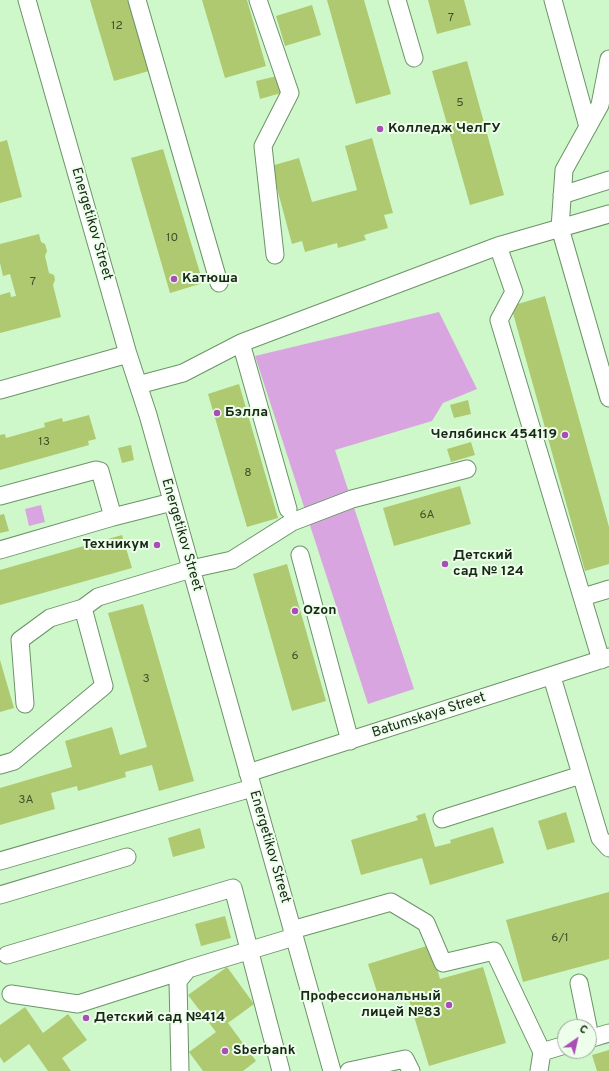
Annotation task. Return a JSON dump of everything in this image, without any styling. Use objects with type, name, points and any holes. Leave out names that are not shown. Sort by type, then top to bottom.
[{"type":"street","name":"Energetikov Street","points":[[28,0],[128,354],[172,502],[332,1071]]},
{"type":"street","points":[[137,0],[219,283]]},
{"type":"street","points":[[258,0],[290,93],[263,146],[274,255]]},
{"type":"street","points":[[397,0],[414,58]]},
{"type":"street","points":[[553,0],[588,127]]},
{"type":"street","points":[[609,59],[600,105],[564,170],[560,228],[609,398]]},
{"type":"street","points":[[562,196],[609,180]]},
{"type":"street","points":[[138,385],[183,373],[241,343],[498,246],[609,214]]},
{"type":"street","points":[[498,246],[514,292],[499,320],[582,597],[605,658]]},
{"type":"street","points":[[241,343],[288,509]]},
{"type":"street","points":[[0,390],[128,354]]},
{"type":"street","points":[[0,496],[96,470],[100,471],[113,517]]},
{"type":"street","points":[[25,704],[20,640],[50,618],[83,608],[98,597],[191,569],[232,560],[292,522],[352,499],[467,470]]},
{"type":"street","points":[[0,550],[113,517],[172,502]]},
{"type":"street","points":[[300,555],[350,741]]},
{"type":"street","points":[[582,597],[609,589]]},
{"type":"street","points":[[0,765],[14,761],[104,686],[83,608]]},
{"type":"street","name":"Batumskaya Street","points":[[0,861],[250,781],[350,741],[552,677],[605,658]]},
{"type":"street","points":[[552,677],[600,838],[609,848]]},
{"type":"street","points":[[442,819],[581,775]]},
{"type":"street","points":[[0,894],[127,857]]},
{"type":"street","points":[[7,955],[233,888],[281,1071]]},
{"type":"street","points":[[11,994],[78,1004],[250,950],[293,934],[391,902],[426,923],[443,963],[494,951],[542,1052],[539,1071]]},
{"type":"street","points":[[180,1071],[178,981],[188,969]]},
{"type":"street","points":[[580,983],[586,1019]]},
{"type":"street","points":[[597,1034],[609,1033]]},
{"type":"street","points":[[542,1052],[557,1047]]},
{"type":"street","points":[[350,1071],[405,1059],[411,1071]]},
{"type":"shaded area","points":[[439,312],[477,389],[443,403],[432,421],[335,450],[414,689],[368,704],[255,356]]},
{"type":"shaded area","points":[[41,505],[45,522],[29,526],[25,509]]},
{"type":"building","points":[[90,0],[128,0],[149,71],[114,81]]},
{"type":"building","points":[[202,0],[247,0],[266,66],[225,78]]},
{"type":"building","points":[[327,0],[364,0],[391,94],[356,104]]},
{"type":"building","points":[[428,0],[464,0],[471,25],[437,34]]},
{"type":"building","points":[[312,5],[321,35],[285,46],[276,16]]},
{"type":"building","points":[[467,61],[504,195],[470,205],[432,71]]},
{"type":"building","points":[[277,76],[281,93],[260,99],[256,81]]},
{"type":"building","points":[[372,138],[393,213],[384,215],[388,228],[364,235],[366,240],[338,248],[337,243],[305,252],[302,241],[292,244],[271,166],[299,158],[312,202],[357,190],[345,146]]},
{"type":"building","points":[[7,140],[22,197],[0,203],[0,142]]},
{"type":"building","points":[[163,149],[203,283],[170,293],[131,158]]},
{"type":"building","points":[[39,234],[41,242],[45,244],[47,251],[45,256],[49,273],[54,275],[55,280],[53,285],[61,317],[0,333],[0,295],[10,292],[11,297],[16,296],[10,274],[3,276],[0,263],[0,244]]},
{"type":"building","points":[[545,296],[609,527],[609,564],[585,571],[511,306]]},
{"type":"building","points":[[239,384],[278,518],[247,527],[208,394]]},
{"type":"building","points":[[468,400],[471,414],[454,418],[450,405]]},
{"type":"building","points":[[89,415],[96,439],[88,441],[89,445],[0,470],[0,435],[5,434],[6,438],[45,427],[44,423],[62,418],[63,422]]},
{"type":"building","points":[[471,442],[475,455],[451,462],[447,449]]},
{"type":"building","points":[[131,445],[134,460],[122,463],[118,448]]},
{"type":"building","points":[[460,486],[471,524],[394,546],[383,508]]},
{"type":"building","points":[[4,514],[9,531],[0,533],[0,515]]},
{"type":"building","points":[[122,535],[132,568],[0,605],[0,570]]},
{"type":"building","points":[[287,564],[326,701],[292,711],[253,574]]},
{"type":"building","points":[[143,604],[194,781],[159,791],[152,765],[125,772],[126,777],[78,791],[77,786],[51,793],[55,809],[0,825],[0,788],[72,767],[65,741],[112,727],[120,755],[147,747],[108,613]]},
{"type":"building","points":[[0,660],[14,708],[0,712]]},
{"type":"building","points":[[566,812],[575,842],[547,850],[538,821]]},
{"type":"building","points":[[425,813],[435,847],[451,843],[450,840],[493,827],[504,863],[430,885],[422,858],[361,875],[351,840],[418,820],[416,816]]},
{"type":"building","points":[[200,828],[205,848],[173,857],[168,838]]},
{"type":"building","points":[[609,892],[609,959],[523,982],[506,920]]},
{"type":"building","points":[[225,916],[231,938],[201,946],[195,924]]},
{"type":"building","points":[[430,945],[440,979],[483,967],[506,1043],[429,1066],[406,990],[379,998],[368,964]]},
{"type":"building","points":[[227,967],[254,1004],[228,1023],[256,1061],[243,1071],[203,1071],[189,1052],[216,1032],[188,995]]},
{"type":"building","points":[[25,1007],[43,1033],[68,1014],[87,1040],[62,1058],[71,1071],[48,1071],[29,1044],[4,1063],[0,1057],[0,1025]]},
{"type":"building","points":[[609,1050],[609,1071],[597,1071],[593,1059],[597,1059],[597,1054]]},
{"type":"place","name":"Колледж ЧелГУ","points":[[380,129]]},
{"type":"place","name":"Катюша","points":[[174,279]]},
{"type":"place","name":"Бэлла","points":[[217,413]]},
{"type":"place","name":"Челябинск 454119","points":[[565,435]]},
{"type":"place","name":"Техникум","points":[[157,545]]},
{"type":"place","name":"Детский сад № 124","points":[[445,564]]},
{"type":"place","name":"Ozon","points":[[295,611]]},
{"type":"place","name":"Профессиональный лицей №83","points":[[449,1005]]},
{"type":"place","name":"Детский сад №414","points":[[86,1018]]},
{"type":"place","name":"Sberbank","points":[[225,1051]]}]
